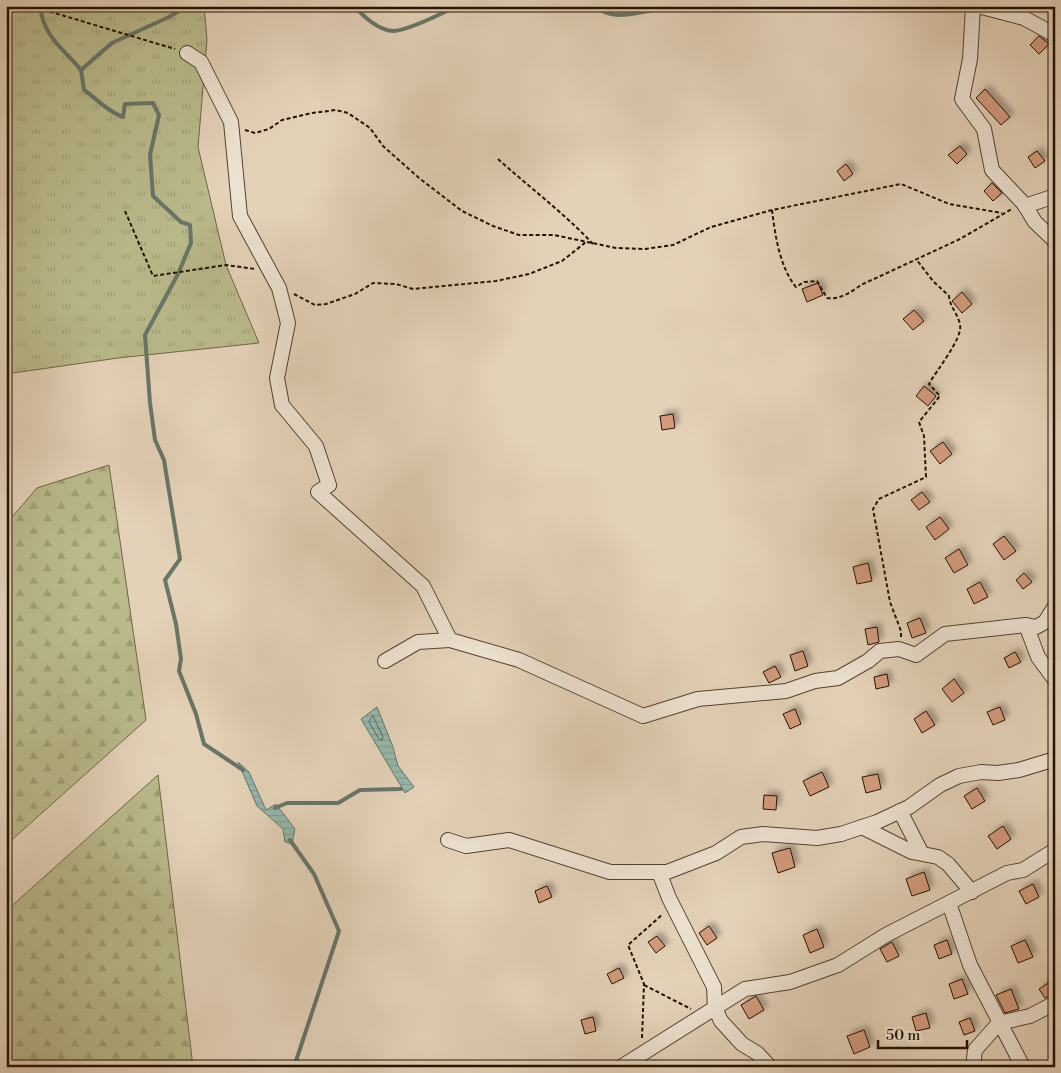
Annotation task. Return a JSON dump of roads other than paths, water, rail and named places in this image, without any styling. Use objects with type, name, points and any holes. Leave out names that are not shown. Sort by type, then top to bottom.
[{"type":"street","points":[[973,6],[970,60],[962,99],[984,129],[992,170],[1024,205],[1035,222],[1055,241]]},
{"type":"street","points":[[978,6],[1024,18],[1055,35]]},
{"type":"street","points":[[1014,6],[1024,18]]},
{"type":"street","points":[[187,53],[201,62],[231,122],[240,216],[279,288],[288,323],[277,378],[282,405],[316,446],[329,485],[318,492],[423,586],[450,640]]},
{"type":"street","points":[[1024,205],[1055,196]]},
{"type":"street","points":[[385,661],[418,642],[450,640],[520,660],[643,716],[698,699],[786,691],[815,681],[838,678],[868,661],[880,651],[899,649],[916,655],[945,634],[1026,624],[1036,627],[1045,622],[1055,606]]},
{"type":"street","points":[[1026,624],[1038,657],[1055,680]]},
{"type":"street","points":[[448,840],[466,846],[510,840],[610,872],[667,872],[716,853],[741,838],[763,834],[817,838],[862,827],[900,811],[940,785],[959,776],[981,772],[998,773],[1019,770],[1055,759]]},
{"type":"street","points":[[900,811],[921,852]]},
{"type":"street","points":[[862,827],[912,852],[921,852],[938,857],[948,864],[972,892]]},
{"type":"street","points":[[621,1067],[745,989],[790,982],[838,965],[886,935],[1007,873],[1023,870],[1055,850]]},
{"type":"street","points":[[659,872],[672,905],[714,987],[710,1011]]},
{"type":"street","points":[[949,903],[970,965],[1023,1067]]},
{"type":"street","points":[[973,1067],[975,1050],[1000,1022],[1030,1016],[1055,1003]]},
{"type":"street","points":[[710,1011],[742,1044],[757,1054],[770,1067]]},
{"type":"water","points":[[377,707],[393,747],[398,766],[414,787],[405,793],[361,719]]},
{"type":"water","points":[[238,762],[249,772],[266,810],[276,804],[295,829],[292,844],[285,842],[283,829],[257,806]]},
{"type":"waterway","points":[[40,6],[45,26],[50,34],[81,70],[84,90],[107,109],[123,117],[125,104],[153,103],[159,115],[150,155],[153,196],[181,222],[190,225],[191,243],[178,274],[145,335],[155,440],[164,460],[180,559],[165,580],[176,624],[181,659],[179,671],[196,714],[204,744],[243,770]]},
{"type":"waterway","points":[[81,70],[112,43],[169,17],[187,6]]},
{"type":"waterway","points":[[355,6],[372,23],[383,29],[394,31],[435,17],[457,6]]},
{"type":"waterway","points":[[490,6],[495,6]]},
{"type":"waterway","points":[[596,6],[602,11],[614,15],[650,11]]},
{"type":"waterway","points":[[275,808],[287,803],[338,803],[360,790],[401,789]]},
{"type":"waterway","points":[[290,840],[314,874],[339,931],[294,1067]]}]
